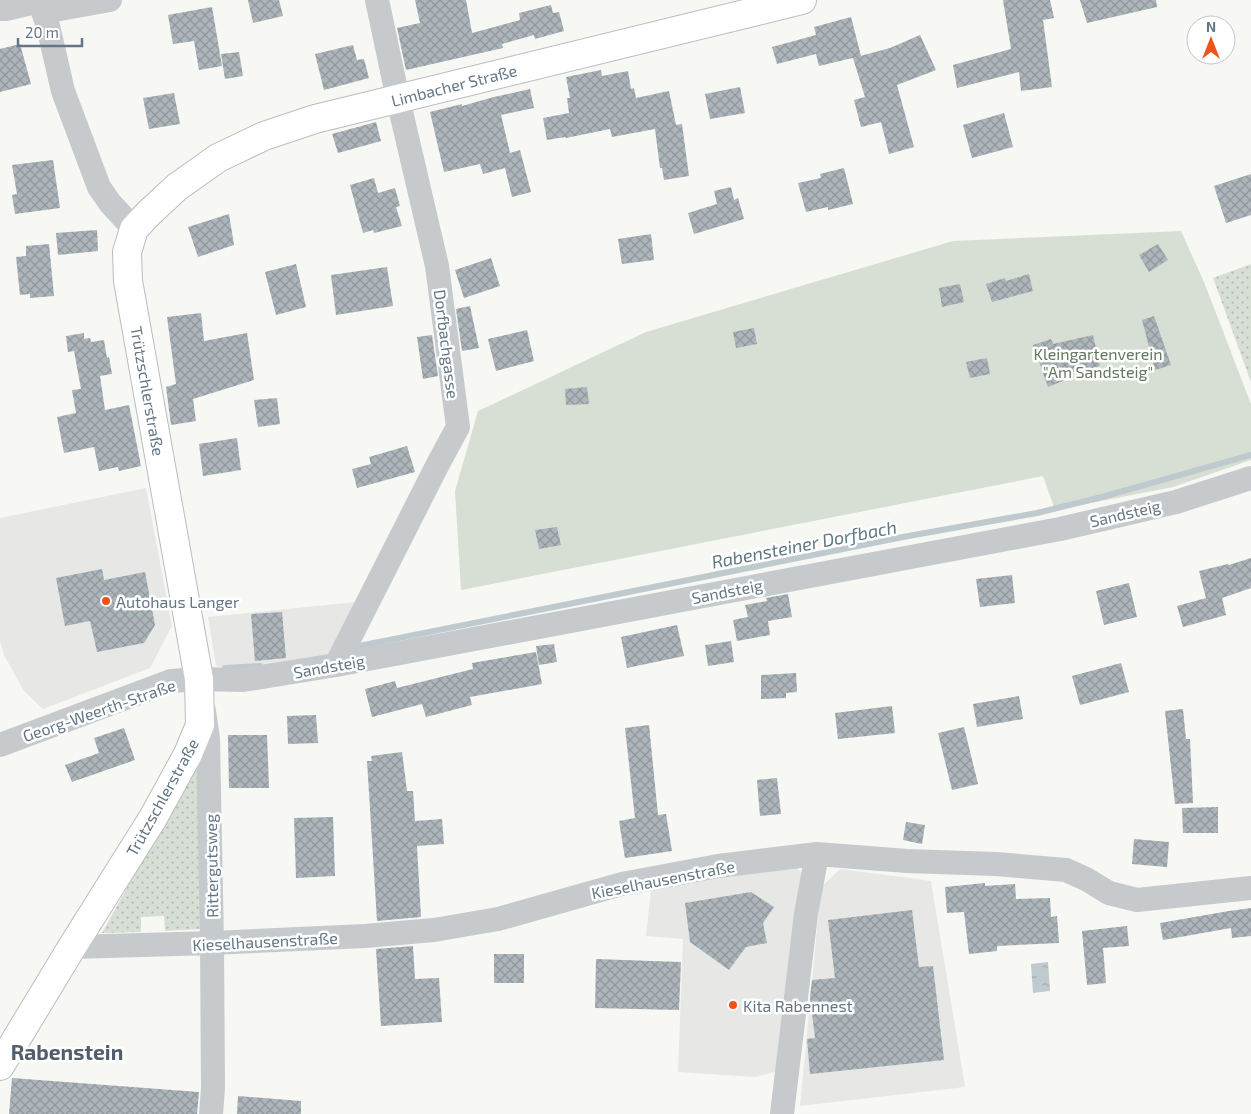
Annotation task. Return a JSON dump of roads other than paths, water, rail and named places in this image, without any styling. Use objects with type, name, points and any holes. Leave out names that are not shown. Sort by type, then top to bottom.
[{"type":"street","points":[[0,9],[41,4],[110,0]]},
{"type":"street","name":"Dorfbachgasse","points":[[336,665],[458,428],[437,266],[377,0]]},
{"type":"street","name":"Limbacher Straße","points":[[134,229],[177,187],[218,158],[264,136],[315,119],[802,0]]},
{"type":"street","points":[[41,4],[63,91],[99,187],[110,203],[134,229]]},
{"type":"street","name":"Trützschlerstraße","points":[[0,1066],[72,947],[154,818],[188,754],[200,725],[200,679],[128,282],[127,252],[134,229]]},
{"type":"street","name":"Sandsteig","points":[[200,679],[243,680],[336,665],[1060,529],[1176,502],[1251,478]]},
{"type":"street","name":"Georg-Weerth-Straße","points":[[0,745],[171,681],[200,679]]},
{"type":"street","name":"Rittergutsweg","points":[[200,679],[208,738],[212,943],[213,1088],[211,1114]]},
{"type":"street","points":[[782,1114],[806,914],[817,854]]},
{"type":"street","name":"Kieselhausenstraße","points":[[72,947],[365,936],[434,930],[498,919],[622,884],[718,866],[817,854],[1066,870],[1109,893],[1137,900],[1251,888]]},
{"type":"water","points":[[1048,962],[1050,991],[1033,993],[1031,964]]},
{"type":"waterway","name":"Rabensteiner Dorfbach","points":[[359,646],[903,537],[1037,513],[1102,497],[1251,455]]},
{"type":"waterway","name":"Rabensteiner Dorfbach","points":[[225,668],[260,666]]},
{"type":"place","name":"Autohaus Langer","points":[[106,601]]},
{"type":"place","name":"Kita Rabennest","points":[[733,1005]]},
{"type":"district","name":"Rabenstein","points":[[67,1051]]},
{"type":"park label","name":"Kleingartenverein \"Am Sandsteig\"","points":[[1098,362]]}]
